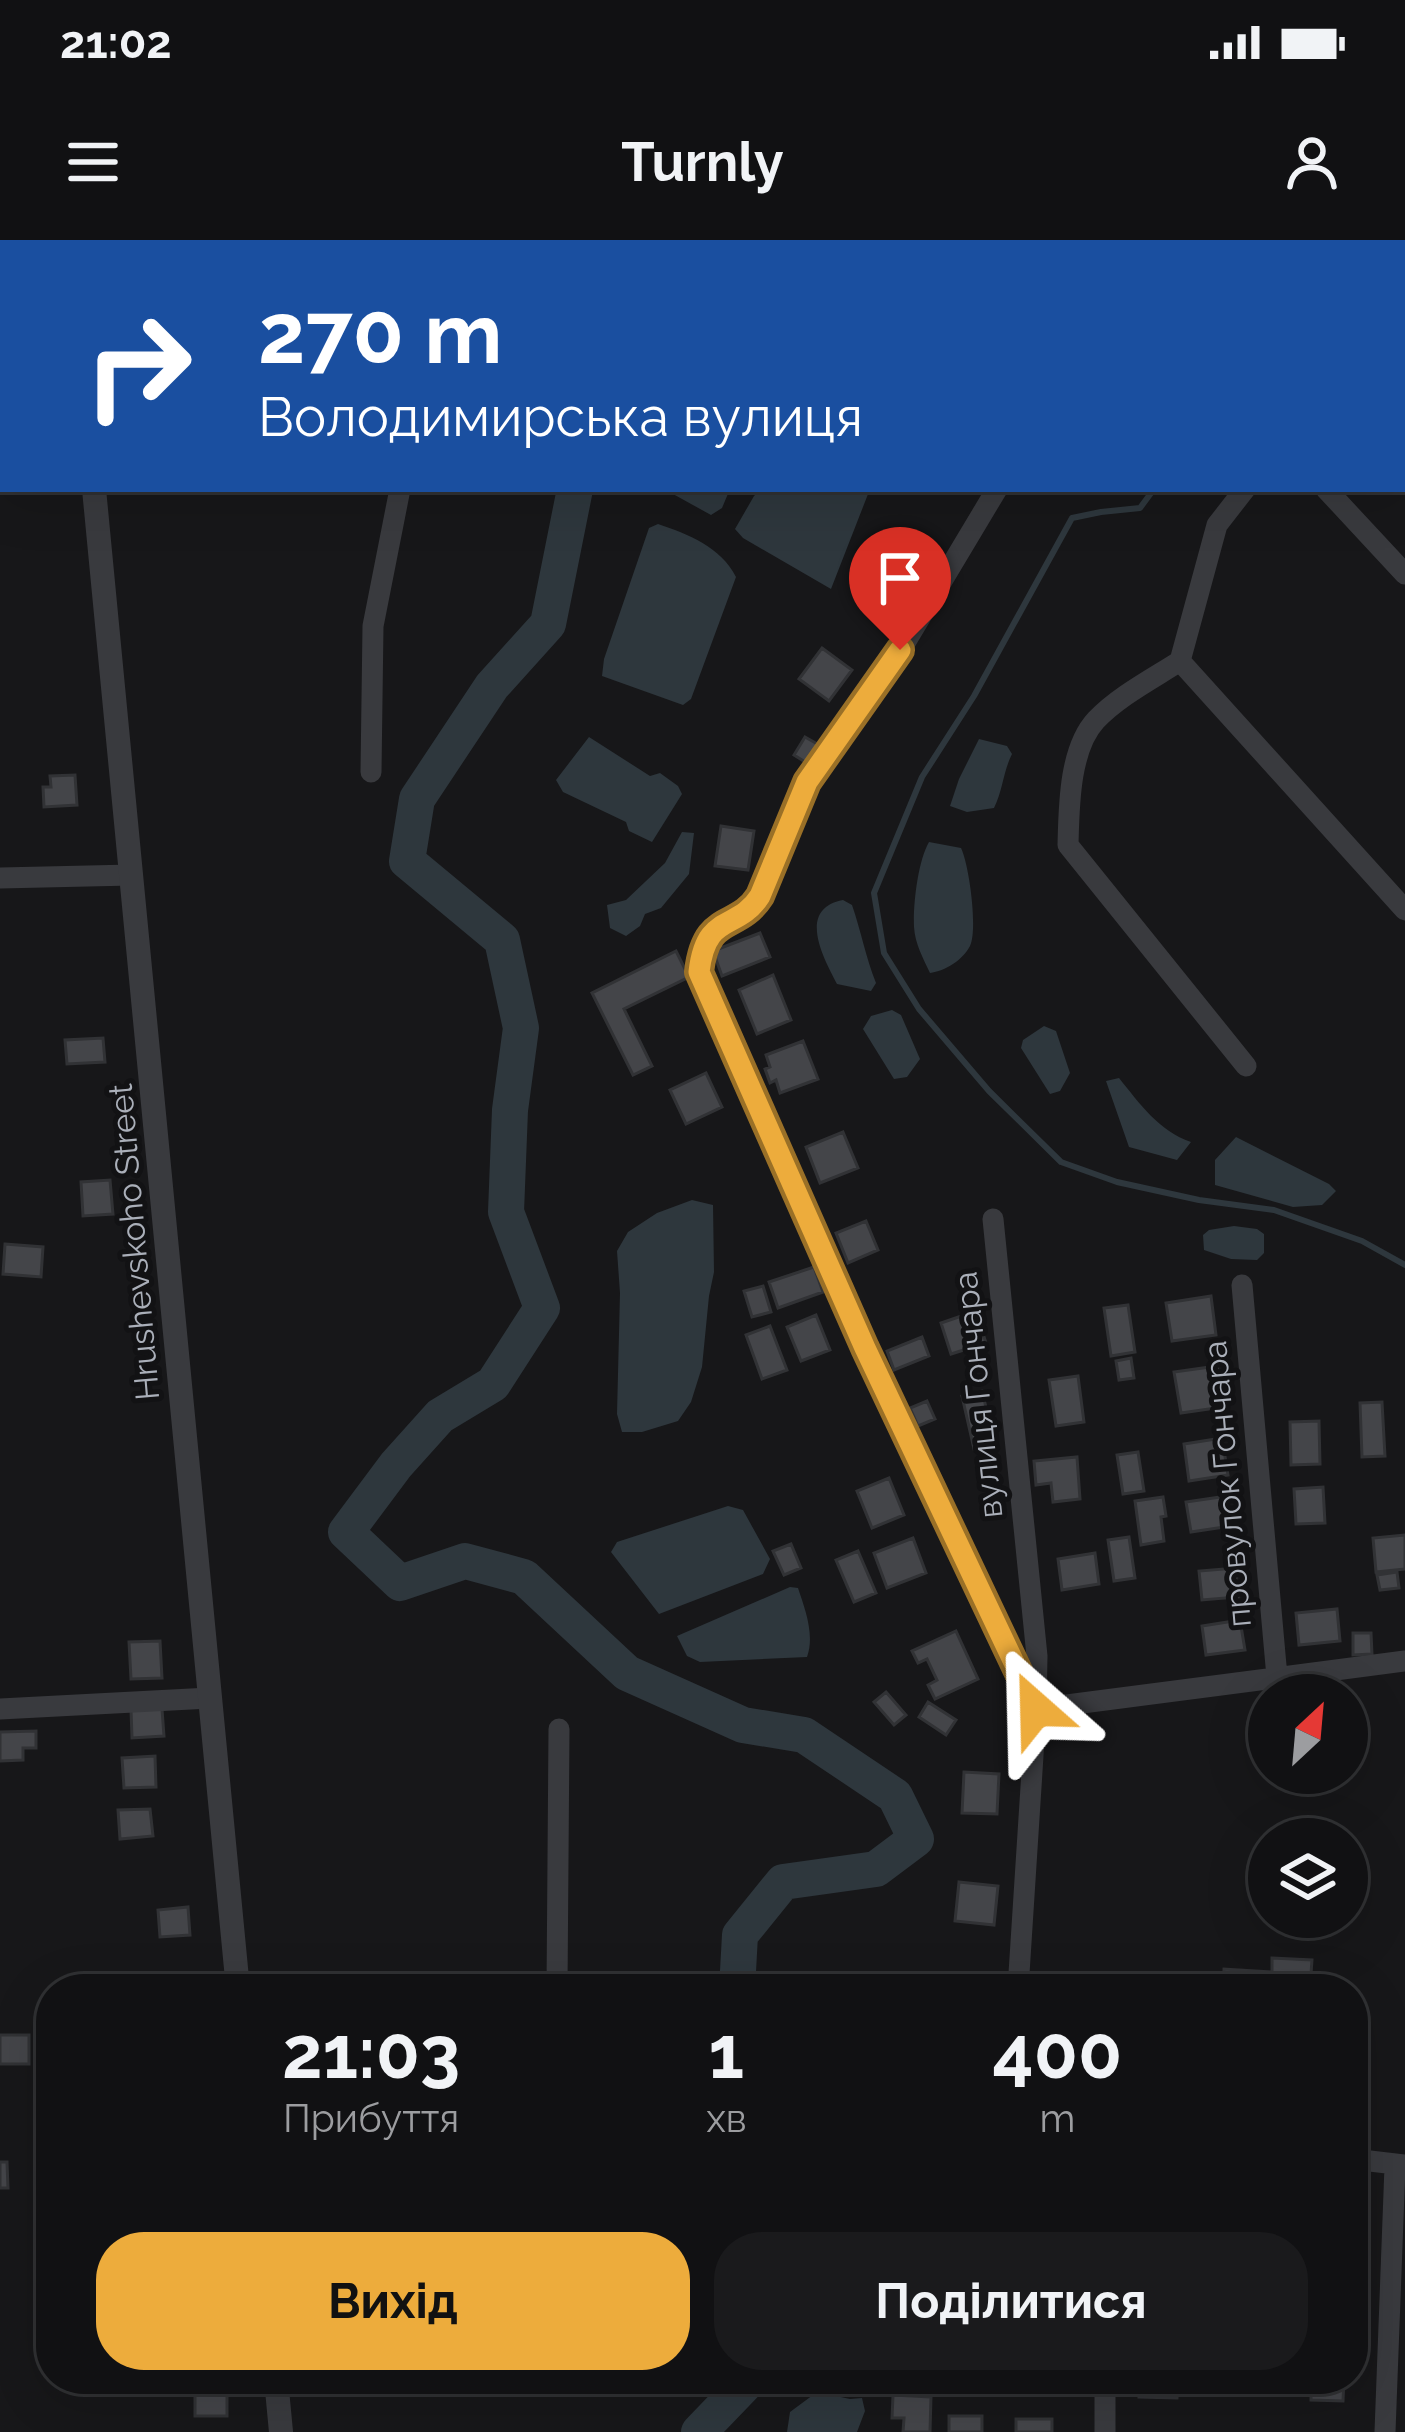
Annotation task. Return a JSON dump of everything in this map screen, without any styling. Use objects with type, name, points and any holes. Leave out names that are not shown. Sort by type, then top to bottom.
[{"type":"street","name":"Hrushevskoho Street","points":[[94,492],[237,1974]]},
{"type":"street","points":[[371,772],[373,626],[399,492]]},
{"type":"street","points":[[995,492],[900,650],[807,782],[760,896],[708,938],[699,972],[865,1348],[1036,1709],[1248,1681]]},
{"type":"street","points":[[1242,492],[1217,525],[1180,661],[1093,723],[1074,764],[1068,845],[1246,1066]]},
{"type":"street","points":[[1329,492],[1405,574]]},
{"type":"street","points":[[1180,661],[1405,910]]},
{"type":"street","points":[[0,878],[132,875]]},
{"type":"street","name":"вулиця Гончара","points":[[993,1219],[1036,1655],[1019,1974]]},
{"type":"street","name":"провулок Гончара","points":[[1242,1286],[1277,1674]]},
{"type":"street","points":[[1301,1674],[1405,1661]]},
{"type":"street","points":[[0,1709],[211,1698]]},
{"type":"street","points":[[557,1974],[559,1729]]},
{"type":"street","points":[[1368,2161],[1400,2166],[1385,2432]]},
{"type":"street","points":[[277,2394],[281,2432]]},
{"type":"street","points":[[1105,2394],[1105,2432]]},
{"type":"shaded area","points":[[568,492],[591,492],[564,609],[548,624],[537,613]]},
{"type":"shaded area","points":[[729,492],[722,508],[711,515],[673,494]]},
{"type":"shaded area","points":[[758,492],[869,492],[831,589],[735,529]]},
{"type":"shaded area","points":[[658,524],[713,550],[736,577],[691,699],[683,705],[602,676],[649,528]]},
{"type":"shaded area","points":[[589,737],[650,776],[660,773],[678,786],[682,794],[652,842],[629,831],[626,822],[563,792],[556,780]]},
{"type":"shaded area","points":[[979,739],[1007,746],[1012,754],[994,808],[967,812],[950,806]]},
{"type":"shaded area","points":[[682,832],[694,833],[689,874],[661,908],[645,914],[640,926],[626,936],[610,928],[607,905],[626,900],[665,863]]},
{"type":"shaded area","points":[[929,842],[961,848],[973,926],[963,956],[930,973],[916,939],[914,918],[919,871]]},
{"type":"shaded area","points":[[843,900],[852,905],[876,983],[871,991],[837,984],[821,949],[820,913]]},
{"type":"shaded area","points":[[892,1010],[901,1015],[920,1059],[907,1077],[894,1079],[863,1029],[871,1016]]},
{"type":"shaded area","points":[[1044,1026],[1056,1031],[1070,1073],[1060,1091],[1050,1094],[1021,1048],[1023,1040]]},
{"type":"shaded area","points":[[1119,1078],[1160,1124],[1191,1142],[1177,1160],[1129,1147],[1106,1081]]},
{"type":"shaded area","points":[[1236,1137],[1336,1191],[1322,1205],[1293,1207],[1215,1185],[1215,1160]]},
{"type":"shaded area","points":[[692,1200],[713,1205],[714,1272],[702,1367],[691,1402],[678,1421],[642,1432],[622,1432],[617,1414],[617,1251],[628,1232],[657,1213]]},
{"type":"shaded area","points":[[1234,1226],[1264,1234],[1264,1253],[1257,1260],[1231,1259],[1204,1250],[1203,1235],[1209,1230]]},
{"type":"shaded area","points":[[728,1506],[743,1510],[770,1559],[763,1574],[659,1614],[611,1552],[617,1542]]},
{"type":"shaded area","points":[[790,1587],[798,1588],[806,1613],[807,1657],[700,1662],[687,1656],[677,1636]]},
{"type":"shaded area","points":[[814,2394],[862,2398],[865,2411],[857,2432],[787,2432],[790,2412]]},
{"type":"building","points":[[897,558],[913,566],[892,608],[876,600]]},
{"type":"building","points":[[822,648],[852,670],[829,701],[799,679]]},
{"type":"building","points":[[805,737],[821,746],[810,765],[794,755]]},
{"type":"building","points":[[75,775],[77,805],[44,807],[43,787],[51,787],[50,776]]},
{"type":"building","points":[[721,826],[754,831],[748,870],[715,866]]},
{"type":"building","points":[[760,933],[770,957],[722,976],[713,951]]},
{"type":"building","points":[[676,951],[689,977],[624,1009],[652,1066],[633,1075],[592,993]]},
{"type":"building","points":[[773,975],[791,1020],[757,1034],[739,990]]},
{"type":"building","points":[[103,1038],[105,1062],[67,1064],[65,1040]]},
{"type":"building","points":[[803,1041],[818,1079],[780,1093],[776,1080],[770,1083],[766,1055]]},
{"type":"building","points":[[706,1073],[722,1107],[686,1124],[670,1090]]},
{"type":"building","points":[[843,1132],[858,1168],[820,1183],[806,1147]]},
{"type":"building","points":[[110,1180],[113,1214],[83,1216],[81,1182]]},
{"type":"building","points":[[866,1221],[878,1250],[848,1263],[836,1233]]},
{"type":"building","points":[[5,1244],[43,1247],[41,1277],[3,1274]]},
{"type":"building","points":[[814,1267],[823,1292],[778,1308],[769,1282]]},
{"type":"building","points":[[763,1286],[771,1312],[752,1317],[744,1291]]},
{"type":"building","points":[[1211,1296],[1216,1335],[1172,1341],[1166,1303]]},
{"type":"building","points":[[1128,1305],[1135,1352],[1111,1356],[1104,1308]]},
{"type":"building","points":[[976,1311],[986,1343],[951,1354],[941,1323]]},
{"type":"building","points":[[816,1315],[830,1350],[801,1361],[787,1327]]},
{"type":"building","points":[[770,1326],[787,1370],[762,1379],[746,1335]]},
{"type":"building","points":[[922,1337],[929,1356],[894,1370],[887,1351]]},
{"type":"building","points":[[1131,1358],[1134,1378],[1119,1380],[1116,1361]]},
{"type":"building","points":[[1217,1366],[1223,1407],[1181,1413],[1174,1372]]},
{"type":"building","points":[[1078,1376],[1084,1422],[1056,1426],[1049,1380]]},
{"type":"building","points":[[982,1391],[995,1444],[974,1449],[962,1396]]},
{"type":"building","points":[[927,1401],[935,1419],[918,1426],[910,1408]]},
{"type":"building","points":[[1382,1402],[1385,1456],[1362,1457],[1360,1403]]},
{"type":"building","points":[[1319,1421],[1320,1464],[1291,1465],[1290,1422]]},
{"type":"building","points":[[1222,1438],[1228,1475],[1189,1481],[1184,1444]]},
{"type":"building","points":[[1138,1452],[1144,1491],[1123,1494],[1117,1455]]},
{"type":"building","points":[[1077,1457],[1080,1499],[1053,1502],[1051,1483],[1036,1485],[1034,1461]]},
{"type":"building","points":[[889,1478],[904,1515],[872,1528],[857,1491]]},
{"type":"building","points":[[1323,1487],[1325,1523],[1296,1524],[1294,1489]]},
{"type":"building","points":[[1227,1496],[1231,1526],[1191,1532],[1186,1502]]},
{"type":"building","points":[[1163,1497],[1164,1541],[1141,1545],[1135,1501]]},
{"type":"building","points":[[1405,1535],[1405,1569],[1376,1572],[1373,1538]]},
{"type":"building","points":[[1129,1537],[1135,1578],[1114,1581],[1108,1540]]},
{"type":"building","points":[[913,1538],[926,1573],[887,1588],[874,1553]]},
{"type":"building","points":[[791,1544],[801,1568],[784,1575],[773,1551]]},
{"type":"building","points":[[858,1551],[876,1593],[854,1602],[836,1560]]},
{"type":"building","points":[[1095,1553],[1099,1584],[1062,1590],[1058,1559]]},
{"type":"building","points":[[1235,1568],[1238,1597],[1202,1600],[1199,1571]]},
{"type":"building","points":[[1397,1572],[1399,1588],[1380,1590],[1377,1575]]},
{"type":"building","points":[[1337,1609],[1340,1641],[1299,1645],[1296,1613]]},
{"type":"building","points":[[1240,1620],[1245,1650],[1206,1655],[1202,1626]]},
{"type":"building","points":[[956,1631],[978,1679],[935,1699],[928,1685],[937,1680],[927,1659],[918,1663],[912,1651]]},
{"type":"building","points":[[1353,1633],[1371,1633],[1372,1654],[1353,1655]]},
{"type":"building","points":[[160,1641],[162,1678],[131,1679],[129,1642]]},
{"type":"building","points":[[886,1692],[906,1715],[894,1725],[874,1702]]},
{"type":"building","points":[[928,1702],[956,1720],[946,1735],[919,1717]]},
{"type":"building","points":[[162,1709],[164,1736],[132,1738],[131,1710]]},
{"type":"building","points":[[36,1731],[36,1748],[23,1748],[23,1760],[0,1761],[0,1732]]},
{"type":"building","points":[[155,1756],[156,1787],[124,1788],[122,1758]]},
{"type":"building","points":[[964,1772],[999,1774],[997,1814],[962,1813]]},
{"type":"building","points":[[150,1809],[153,1836],[120,1839],[118,1810]]},
{"type":"building","points":[[959,1882],[998,1886],[994,1925],[955,1921]]},
{"type":"building","points":[[188,1907],[190,1935],[160,1937],[158,1910]]},
{"type":"building","points":[[1272,1958],[1312,1960],[1311,1974],[1224,1974],[1224,1969],[1272,1972]]},
{"type":"building","points":[[0,2035],[29,2035],[29,2064],[0,2064]]},
{"type":"building","points":[[0,2162],[7,2162],[8,2188],[0,2188]]},
{"type":"building","points":[[195,2394],[227,2394],[227,2416],[195,2416]]},
{"type":"building","points":[[1139,2394],[1177,2394],[1177,2398]]},
{"type":"building","points":[[1311,2394],[1343,2394],[1343,2401],[1311,2400]]},
{"type":"building","points":[[893,2395],[931,2397],[930,2432],[903,2432],[904,2418],[892,2418]]},
{"type":"building","points":[[949,2416],[982,2416],[982,2432],[949,2432]]},
{"type":"building","points":[[1016,2419],[1052,2419],[1052,2432],[1016,2432]]},
{"type":"waterway","points":[[574,492],[548,624],[492,686],[417,799],[407,861],[502,940],[521,1028],[510,1110],[506,1212],[542,1308],[493,1384],[440,1416],[346,1532],[400,1583],[465,1561],[524,1577],[627,1673],[743,1725],[804,1735],[895,1796],[916,1839],[876,1869],[783,1882],[740,1935],[738,1974]]},
{"type":"waterway","points":[[1152,492],[1140,508],[1072,518],[974,696],[922,777],[874,893],[884,953],[919,1009],[989,1091],[1061,1162],[1117,1182],[1274,1210],[1362,1241],[1405,1265]]},
{"type":"waterway","points":[[699,2432],[736,2394]]},
{"type":"route","points":[[900,650],[807,782],[760,896],[708,938],[699,972],[865,1348],[1036,1709]]}]
